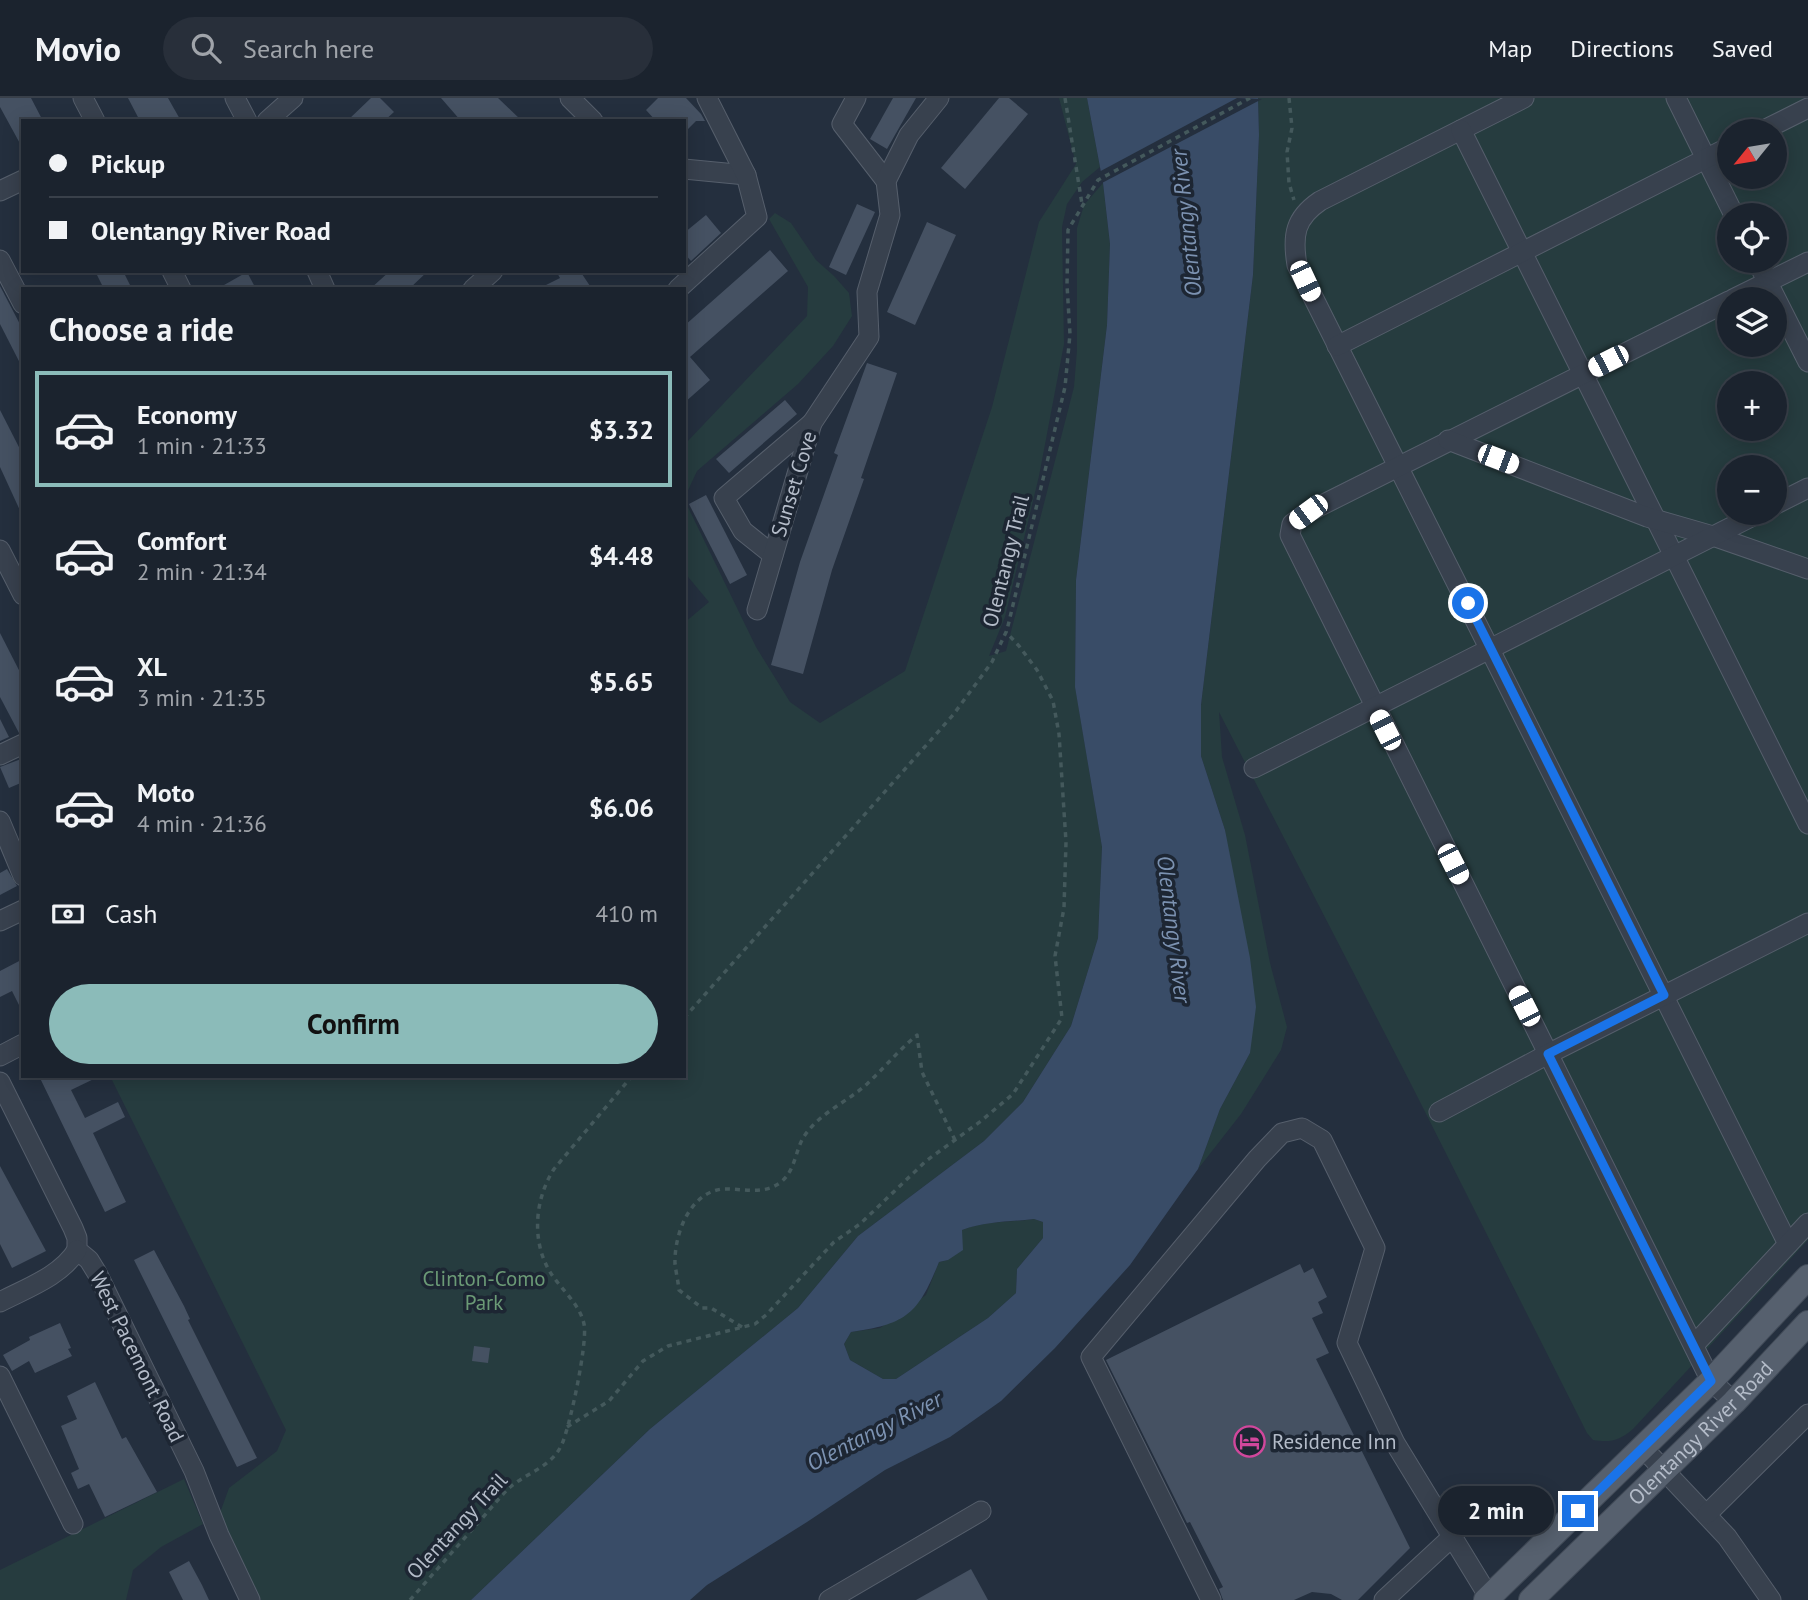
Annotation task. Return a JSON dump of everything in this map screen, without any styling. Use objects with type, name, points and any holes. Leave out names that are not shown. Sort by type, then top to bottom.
[{"type":"main road","name":"Olentangy River Road","points":[[1488,1598],[1711,1381],[1808,1277]]},
{"type":"main road","name":"Olentangy River Road","points":[[1531,1600],[1734,1402],[1808,1323]]},
{"type":"street","points":[[83,98],[94,119]]},
{"type":"street","points":[[235,98],[246,119]]},
{"type":"street","points":[[269,119],[293,98]]},
{"type":"street","points":[[570,98],[591,119]]},
{"type":"street","points":[[680,287],[757,217],[746,176],[707,98]]},
{"type":"street","points":[[856,98],[842,124],[886,181],[909,135],[939,98]]},
{"type":"street","points":[[1524,98],[1320,201],[1304,212],[1296,230],[1294,248],[1297,265],[1788,1244]]},
{"type":"street","points":[[1676,98],[1728,203]]},
{"type":"street","points":[[1786,119],[1808,108]]},
{"type":"street","points":[[1461,130],[1808,824]]},
{"type":"street","points":[[1337,346],[1717,153]]},
{"type":"street","points":[[686,169],[746,176]]},
{"type":"street","points":[[0,191],[21,181]]},
{"type":"street","name":"Sunset Cove","points":[[757,610],[812,423],[869,337],[867,292],[890,215],[886,181]]},
{"type":"street","points":[[0,260],[21,300]]},
{"type":"street","points":[[1758,287],[1808,262]]},
{"type":"street","points":[[475,287],[491,273]]},
{"type":"street","points":[[1763,273],[1808,362]]},
{"type":"street","points":[[1717,307],[1308,512],[1292,524],[1290,535],[1711,1381],[1734,1402]]},
{"type":"street","points":[[773,555],[743,531],[723,498],[812,423]]},
{"type":"street","points":[[1448,440],[1654,519],[1808,569]]},
{"type":"street","points":[[1787,498],[1808,488]]},
{"type":"street","points":[[1254,768],[1735,525]]},
{"type":"street","points":[[0,550],[21,591]]},
{"type":"street","points":[[0,755],[21,745]]},
{"type":"street","points":[[0,821],[21,871]]},
{"type":"street","points":[[0,921],[21,911]]},
{"type":"street","points":[[1439,1112],[1808,923]]},
{"type":"street","points":[[0,1056],[21,1045]]},
{"type":"street","name":"West Pacemont Road","points":[[0,1082],[73,1228],[77,1238],[77,1250],[89,1260],[97,1273],[194,1471],[219,1535],[250,1600]]},
{"type":"street","points":[[1211,1600],[1091,1357],[1282,1133],[1302,1128],[1322,1140],[1375,1248],[1347,1343],[1395,1443],[1488,1598]]},
{"type":"street","points":[[1694,1345],[1808,1223]]},
{"type":"street","points":[[0,1302],[58,1271],[69,1262],[77,1250]]},
{"type":"street","points":[[0,1376],[73,1524]]},
{"type":"street","points":[[1707,1514],[1808,1414]]},
{"type":"street","points":[[1643,1448],[1727,1537],[1771,1600]]},
{"type":"street","points":[[829,1600],[981,1511]]},
{"type":"street","points":[[1384,1600],[1452,1537]]},
{"type":"path","points":[[1065,98],[1082,204]]},
{"type":"path","name":"Olentangy Trail","points":[[686,1016],[953,715],[992,662],[1006,632],[1065,387],[1070,334],[1068,230],[1082,204],[1098,180],[1250,98]]},
{"type":"path","points":[[1289,98],[1292,128],[1287,152],[1289,183],[1295,203],[1304,212]]},
{"type":"path","points":[[567,1427],[609,1401],[643,1362],[668,1346],[755,1324],[766,1315],[834,1242],[860,1224],[926,1161],[1013,1094],[1062,1018],[1055,956],[1064,908],[1066,842],[1059,734],[1053,701],[1037,670],[1006,632]]},
{"type":"path","points":[[742,1327],[711,1308],[702,1308],[679,1290],[675,1262],[679,1238],[689,1212],[701,1196],[722,1189],[761,1191],[781,1182],[795,1162],[804,1136],[829,1110],[867,1083],[918,1035],[922,1072],[955,1140]]},
{"type":"path","name":"Olentangy Trail","points":[[410,1600],[509,1488],[556,1454],[561,1446],[585,1336],[580,1312],[544,1260],[538,1230],[541,1198],[544,1186],[554,1169],[630,1078]]},
{"type":"green space","name":"Clinton-Como Park","points":[[1059,98],[1087,98],[1100,167],[1082,182],[1067,204],[1062,227],[1064,344],[1039,476],[1005,617],[989,656],[1006,651],[1074,387],[1077,350],[1077,228],[1084,205],[1103,183],[1110,244],[1107,325],[1076,580],[1075,686],[1102,847],[1098,938],[1071,1026],[1023,1102],[984,1141],[858,1236],[798,1308],[650,1429],[471,1600],[261,1600],[220,1513],[229,1488],[277,1451],[286,1430],[111,1078],[686,1078],[686,621],[709,602],[686,574],[686,503],[756,647],[790,702],[820,723],[905,671],[992,407],[1039,222],[1076,164]]},
{"type":"green space","points":[[1258,98],[1808,98],[1808,1240],[1633,1429],[1615,1440],[1593,1440],[1587,1433],[1219,712],[1222,757],[1245,835],[1270,963],[1287,1027],[1281,1050],[1241,1114],[1198,1169],[1220,1109],[1250,1053],[1225,830],[1201,756],[1201,705],[1253,275]]},
{"type":"green space","points":[[775,213],[791,223],[816,260],[849,293],[852,316],[833,346],[798,384],[697,471],[686,495],[686,443],[807,316],[808,287],[769,219]]},
{"type":"green space","points":[[1034,1219],[1043,1222],[1043,1238],[1017,1269],[1016,1293],[988,1318],[896,1379],[883,1379],[850,1360],[844,1344],[851,1332],[880,1328],[926,1295],[939,1262],[948,1260],[962,1230],[989,1223]]},
{"type":"green space","points":[[184,1479],[203,1524],[161,1547],[133,1570],[126,1600],[0,1600],[0,1570]]},
{"type":"water","name":"Olentangy River","points":[[1087,98],[1258,98],[1253,275],[1201,705],[1201,756],[1225,830],[1250,958],[1256,1007],[1250,1053],[1220,1109],[1198,1169],[1130,1265],[1055,1348],[1001,1401],[950,1437],[885,1470],[707,1585],[690,1600],[471,1600],[650,1429],[798,1308],[858,1236],[984,1141],[1023,1102],[1071,1026],[1098,938],[1102,847],[1075,687],[1076,580],[1107,325],[1110,244],[1103,183]],"holes":[[[1034,1219],[1043,1222],[1043,1238],[1017,1269],[1016,1293],[988,1318],[896,1379],[883,1379],[850,1360],[844,1344],[851,1332],[885,1325],[908,1314],[924,1294],[939,1262],[948,1260],[963,1250],[962,1230],[998,1222]]]},
{"type":"pier","points":[[1237,98],[1262,99],[1100,184],[1097,173]]},
{"type":"building","points":[[0,98],[31,98],[42,119],[21,119],[21,145],[0,107]]},
{"type":"building","points":[[128,98],[168,98],[180,119],[139,119]]},
{"type":"building","points":[[371,98],[380,98],[394,112],[386,119],[349,119]]},
{"type":"building","points":[[441,98],[498,98],[520,119],[459,119]]},
{"type":"building","points":[[658,98],[686,98],[705,121],[696,121],[686,131],[686,119],[654,119],[646,110]]},
{"type":"building","points":[[893,98],[916,98],[887,149],[870,139]]},
{"type":"building","points":[[999,98],[1009,98],[1028,114],[965,189],[941,168]]},
{"type":"building","points":[[857,204],[875,212],[846,275],[829,267]]},
{"type":"building","points":[[706,215],[721,233],[691,261],[686,255],[686,231]]},
{"type":"building","points":[[927,222],[956,235],[915,325],[887,312]]},
{"type":"building","points":[[770,250],[788,271],[690,357],[710,380],[686,401],[686,324]]},
{"type":"building","points":[[96,273],[124,273],[131,287],[103,287]]},
{"type":"building","points":[[248,273],[255,287],[221,287]]},
{"type":"building","points":[[388,273],[426,273],[411,287],[372,287]]},
{"type":"building","points":[[557,273],[581,273],[591,287],[542,287],[560,278]]},
{"type":"building","points":[[0,286],[21,326],[21,365],[0,324]]},
{"type":"building","points":[[867,363],[897,373],[832,570],[803,674],[771,665],[800,562],[838,455],[834,453]]},
{"type":"building","points":[[785,400],[797,414],[729,473],[716,459]]},
{"type":"building","points":[[0,410],[21,451],[21,513],[0,467]]},
{"type":"building","points":[[706,495],[747,575],[730,584],[689,504]]},
{"type":"building","points":[[0,633],[21,674],[21,732],[0,697]]},
{"type":"building","points":[[0,719],[9,737],[0,741]]},
{"type":"building","points":[[21,759],[21,783],[9,788],[0,767]]},
{"type":"building","points":[[7,869],[17,886],[0,895],[0,873]]},
{"type":"building","points":[[21,960],[21,1009],[12,991],[0,997],[0,971]]},
{"type":"building","points":[[40,1078],[96,1078],[71,1090],[85,1118],[118,1102],[125,1117],[93,1133],[126,1202],[105,1212]]},
{"type":"building","points":[[0,1166],[46,1251],[12,1268],[0,1244]]},
{"type":"building","points":[[154,1250],[257,1458],[237,1467],[134,1260]]},
{"type":"building","name":"Residence Inn","points":[[1300,1264],[1304,1273],[1313,1268],[1327,1297],[1318,1302],[1323,1313],[1312,1318],[1329,1353],[1316,1359],[1410,1548],[1358,1600],[1342,1600],[1331,1594],[1312,1592],[1294,1600],[1223,1600],[1219,1589],[1223,1587],[1190,1522],[1187,1523],[1106,1360]]},
{"type":"building","points":[[60,1323],[72,1356],[35,1373],[29,1361],[12,1371],[3,1355],[30,1340],[29,1337]]},
{"type":"building","points":[[474,1346],[490,1348],[488,1363],[472,1361]]},
{"type":"building","points":[[95,1382],[122,1439],[126,1437],[157,1492],[105,1517],[89,1484],[78,1489],[71,1473],[79,1469],[61,1426],[77,1419],[67,1396]]},
{"type":"building","points":[[189,1561],[209,1600],[183,1600],[169,1572]]},
{"type":"building","points":[[971,1569],[988,1600],[916,1600]]},
{"type":"place","name":"Residence Inn","points":[[1249,1442]]},
{"type":"route","points":[[1468,603],[1664,995],[1548,1054],[1711,1381],[1578,1511]]}]
